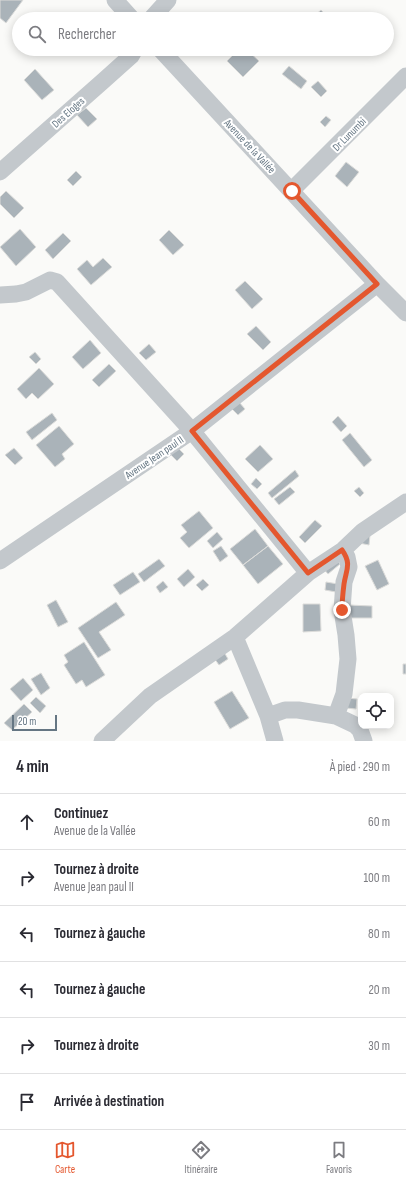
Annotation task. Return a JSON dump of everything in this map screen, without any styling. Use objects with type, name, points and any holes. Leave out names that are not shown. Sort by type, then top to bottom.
[{"type":"street","points":[[115,0],[126,12]]},
{"type":"street","points":[[157,12],[168,0]]},
{"type":"street","name":"Des Eloges","points":[[0,172],[131,56]]},
{"type":"street","name":"Avenue de la Vallée","points":[[167,56],[377,284],[406,313]]},
{"type":"street","name":"Dr Lunumbi","points":[[292,191],[406,76]]},
{"type":"street","points":[[0,296],[22,293],[36,288],[46,281],[55,281],[192,431],[308,573]]},
{"type":"street","name":"Avenue Jean paul II","points":[[0,561],[192,431],[377,284]]},
{"type":"street","points":[[102,741],[150,696],[235,637],[308,573],[342,550],[363,531],[406,502]]},
{"type":"street","points":[[336,716],[344,694],[348,659],[342,610],[344,582],[349,567],[347,557],[342,550]]},
{"type":"street","points":[[235,637],[268,716],[274,741]]},
{"type":"street","points":[[268,716],[285,710],[298,710],[336,716],[355,724],[360,730],[364,741]]},
{"type":"building","points":[[0,0],[23,0],[14,12],[12,12],[12,15],[6,23],[0,18]]},
{"type":"building","points":[[232,56],[254,56],[259,61],[243,77],[227,61]]},
{"type":"building","points":[[289,66],[307,81],[301,89],[282,74]]},
{"type":"building","points":[[35,69],[54,90],[42,100],[24,80]]},
{"type":"building","points":[[318,81],[327,91],[321,97],[311,87]]},
{"type":"building","points":[[86,108],[97,119],[88,127],[77,115]]},
{"type":"building","points":[[326,116],[331,120],[325,127],[320,122]]},
{"type":"building","points":[[346,162],[359,172],[347,187],[335,176]]},
{"type":"building","points":[[76,171],[82,177],[73,186],[67,180]]},
{"type":"building","points":[[6,191],[24,208],[14,218],[0,204],[0,197]]},
{"type":"building","points":[[20,229],[36,247],[16,266],[0,247]]},
{"type":"building","points":[[169,230],[184,245],[173,255],[159,240]]},
{"type":"building","points":[[63,233],[71,241],[53,259],[45,250]]},
{"type":"building","points":[[103,258],[112,267],[91,285],[77,269],[87,260],[93,267]]},
{"type":"building","points":[[245,281],[263,299],[252,309],[235,290]]},
{"type":"building","points":[[256,326],[271,342],[263,350],[247,334]]},
{"type":"building","points":[[90,340],[101,353],[83,369],[72,357]]},
{"type":"building","points":[[149,344],[156,352],[146,360],[139,353]]},
{"type":"building","points":[[35,352],[41,359],[36,364],[29,357]]},
{"type":"building","points":[[109,364],[116,371],[99,387],[92,380]]},
{"type":"building","points":[[39,368],[54,384],[38,399],[32,393],[26,399],[17,389]]},
{"type":"building","points":[[239,402],[245,409],[238,415],[232,409]]},
{"type":"building","points":[[52,413],[57,420],[32,440],[26,432]]},
{"type":"building","points":[[338,416],[347,426],[341,432],[332,422]]},
{"type":"building","points":[[59,426],[74,444],[62,454],[65,459],[55,467],[36,445]]},
{"type":"building","points":[[350,433],[372,460],[364,467],[342,440]]},
{"type":"building","points":[[260,445],[273,459],[258,472],[245,459]]},
{"type":"building","points":[[14,448],[23,458],[15,465],[5,455]]},
{"type":"building","points":[[178,448],[184,454],[177,461],[171,455]]},
{"type":"building","points":[[295,470],[299,476],[272,498],[268,493]]},
{"type":"building","points":[[256,478],[262,484],[257,489],[251,484]]},
{"type":"building","points":[[290,487],[295,492],[279,505],[274,499]]},
{"type":"building","points":[[359,487],[364,493],[360,497],[354,491]]},
{"type":"building","points":[[199,511],[213,528],[189,548],[180,538],[187,532],[181,525]]},
{"type":"building","points":[[315,520],[322,526],[305,543],[299,537]]},
{"type":"building","points":[[255,529],[268,546],[243,565],[230,549]]},
{"type":"building","points":[[217,532],[223,539],[213,548],[207,541]]},
{"type":"building","points":[[370,535],[369,545],[359,543]]},
{"type":"building","points":[[221,546],[228,556],[220,562],[213,551]]},
{"type":"building","points":[[268,546],[283,564],[258,584],[243,565]]},
{"type":"building","points":[[335,558],[340,564],[328,574],[323,568]]},
{"type":"building","points":[[159,559],[165,566],[144,582],[138,574]]},
{"type":"building","points":[[378,560],[389,584],[377,590],[365,566]]},
{"type":"building","points":[[188,569],[195,577],[184,587],[177,579]]},
{"type":"building","points":[[133,572],[140,582],[120,595],[113,585]]},
{"type":"building","points":[[203,579],[209,585],[202,591],[196,585]]},
{"type":"building","points":[[163,581],[168,587],[160,593],[156,587]]},
{"type":"building","points":[[326,582],[338,584],[336,592],[325,590]]},
{"type":"building","points":[[56,600],[68,622],[58,627],[47,605]]},
{"type":"building","points":[[116,602],[125,615],[99,632],[111,650],[98,658],[78,628]]},
{"type":"building","points":[[303,604],[320,604],[321,631],[303,632]]},
{"type":"building","points":[[348,605],[372,606],[372,618],[348,618]]},
{"type":"building","points":[[84,642],[105,675],[86,687],[82,680],[76,684],[64,665],[68,662],[64,655]]},
{"type":"building","points":[[224,652],[228,659],[219,665],[214,658]]},
{"type":"building","points":[[403,664],[406,664],[406,674],[403,674]]},
{"type":"building","points":[[41,673],[50,688],[41,695],[31,679]]},
{"type":"building","points":[[23,678],[33,690],[21,701],[10,689]]},
{"type":"building","points":[[232,691],[249,718],[230,729],[214,702]]},
{"type":"building","points":[[36,697],[46,706],[40,713],[30,703]]},
{"type":"building","points":[[347,698],[357,699],[356,709],[346,708]]},
{"type":"building","points":[[24,704],[32,712],[12,730],[4,723]]},
{"type":"route","points":[[292,191],[377,284],[192,431],[308,573],[342,550],[347,557],[349,567],[344,582],[342,610]]}]
